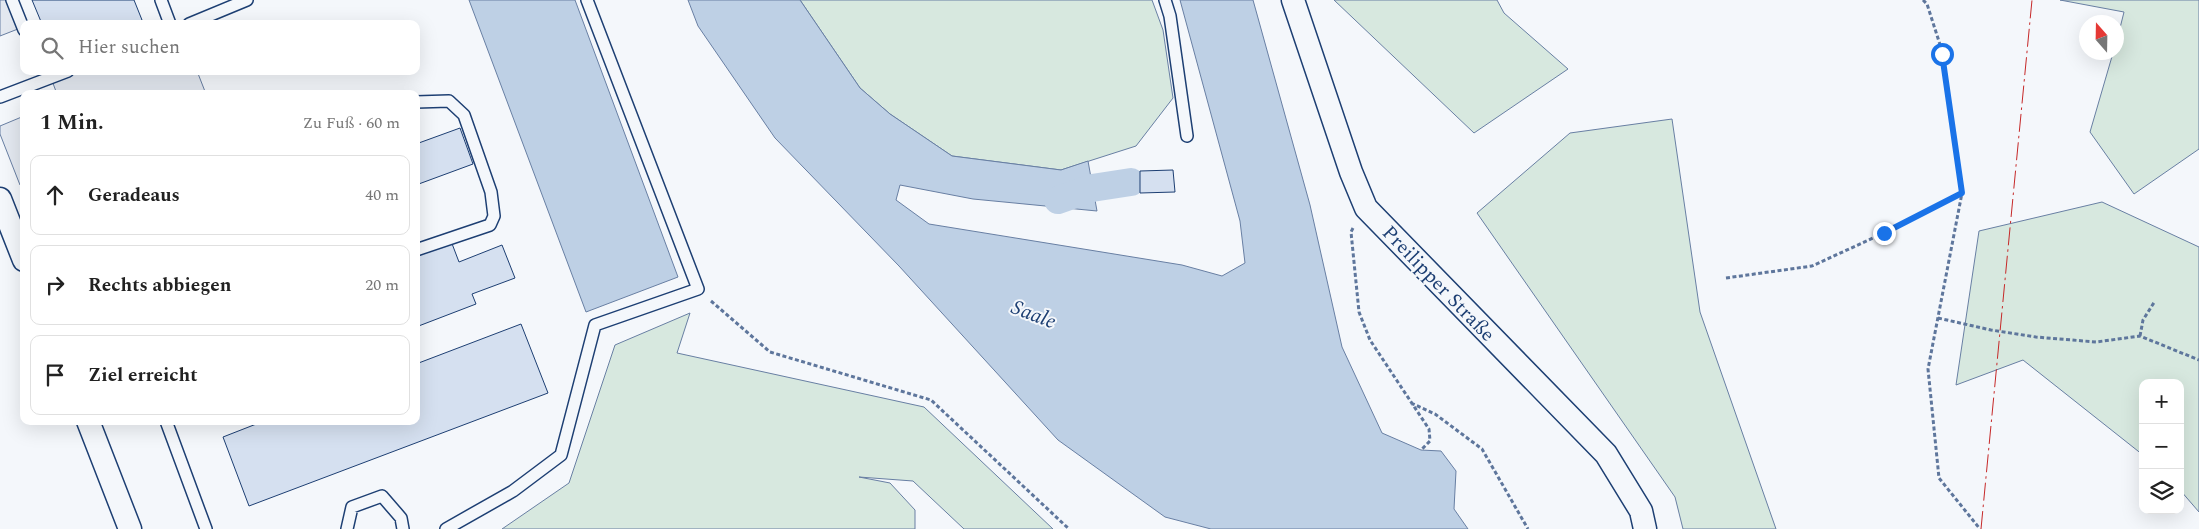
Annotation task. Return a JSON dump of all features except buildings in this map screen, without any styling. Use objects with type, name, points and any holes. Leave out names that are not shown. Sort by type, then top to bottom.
[{"type":"street","name":"Preilipper Straße","points":[[1294,0],[1348,163],[1366,208],[1606,454],[1641,511],[1645,529]]},
{"type":"street","points":[[0,199],[6,233],[20,254]]},
{"type":"street","points":[[90,425],[130,529]]},
{"type":"lane","points":[[12,0],[20,20]]},
{"type":"lane","points":[[161,0],[168,20]]},
{"type":"lane","points":[[199,20],[247,0]]},
{"type":"lane","points":[[446,529],[513,491],[561,454],[595,325],[698,289],[587,0]]},
{"type":"lane","points":[[1165,0],[1170,16],[1187,136]]},
{"type":"lane","points":[[0,97],[42,76]]},
{"type":"lane","points":[[420,102],[449,101],[464,116],[491,192],[494,216],[490,224],[420,249]]},
{"type":"lane","points":[[167,425],[206,529]]},
{"type":"lane","points":[[347,529],[352,507],[382,496],[401,518],[403,529]]},
{"type":"path","points":[[1923,0],[1927,4],[1942,54],[1962,193],[1928,369],[1939,478],[1980,529]]},
{"type":"path","points":[[1726,278],[1812,266],[1884,233],[1962,193]]},
{"type":"path","points":[[1366,208],[1351,232],[1359,312],[1370,340],[1429,429],[1430,440],[1421,450]]},
{"type":"path","points":[[698,289],[770,352],[931,400],[1068,529]]},
{"type":"path","points":[[2140,336],[2143,320],[2155,301]]},
{"type":"path","points":[[1938,318],[1992,330],[2036,337],[2096,342],[2140,336],[2199,360]]},
{"type":"path","points":[[1411,403],[1435,414],[1482,449],[1528,529]]},
{"type":"shaded area","points":[[0,0],[12,0],[20,20],[20,28],[0,36]]},
{"type":"shaded area","points":[[800,0],[1152,0],[1163,30],[1173,98],[1136,146],[1061,170],[952,156],[890,114],[860,88]]},
{"type":"shaded area","points":[[1334,0],[1497,0],[1504,13],[1568,69],[1474,133]]},
{"type":"shaded area","points":[[2060,0],[2199,0],[2199,149],[2134,194],[2090,132],[2111,60],[2124,60],[2124,12]]},
{"type":"shaded area","points":[[58,75],[199,75],[204,90],[56,90],[51,78]]},
{"type":"shaded area","points":[[20,118],[20,185],[0,134],[0,126]]},
{"type":"shaded area","points":[[1672,119],[1700,312],[1776,529],[1683,529],[1675,497],[1477,213],[1570,133]]},
{"type":"shaded area","points":[[2102,202],[2199,247],[2199,512],[2184,495],[2184,379],[2139,379],[2139,452],[2023,360],[1956,385],[1979,231]]},
{"type":"shaded area","points":[[690,313],[677,353],[924,407],[1053,529],[964,529],[913,481],[859,477],[890,483],[915,510],[915,529],[502,529],[569,483],[615,345]]},
{"type":"water","points":[[469,0],[575,0],[678,277],[586,312]]},
{"type":"water","name":"Saale","points":[[688,0],[800,0],[860,88],[890,114],[952,156],[1061,170],[1088,161],[1097,211],[973,199],[900,185],[896,200],[929,224],[1182,265],[1222,276],[1245,263],[1240,221],[1180,0],[1253,0],[1310,205],[1342,347],[1382,433],[1421,450],[1441,451],[1456,471],[1454,509],[1468,529],[1211,529],[1165,517],[1058,440],[899,266],[775,138],[698,26]]},
{"type":"waterway","points":[[1058,200],[1092,188],[1131,182]]},
{"type":"power","points":[[1981,529],[2032,0]]},
{"type":"route","points":[[1884,233],[1962,193],[1942,54]]}]
